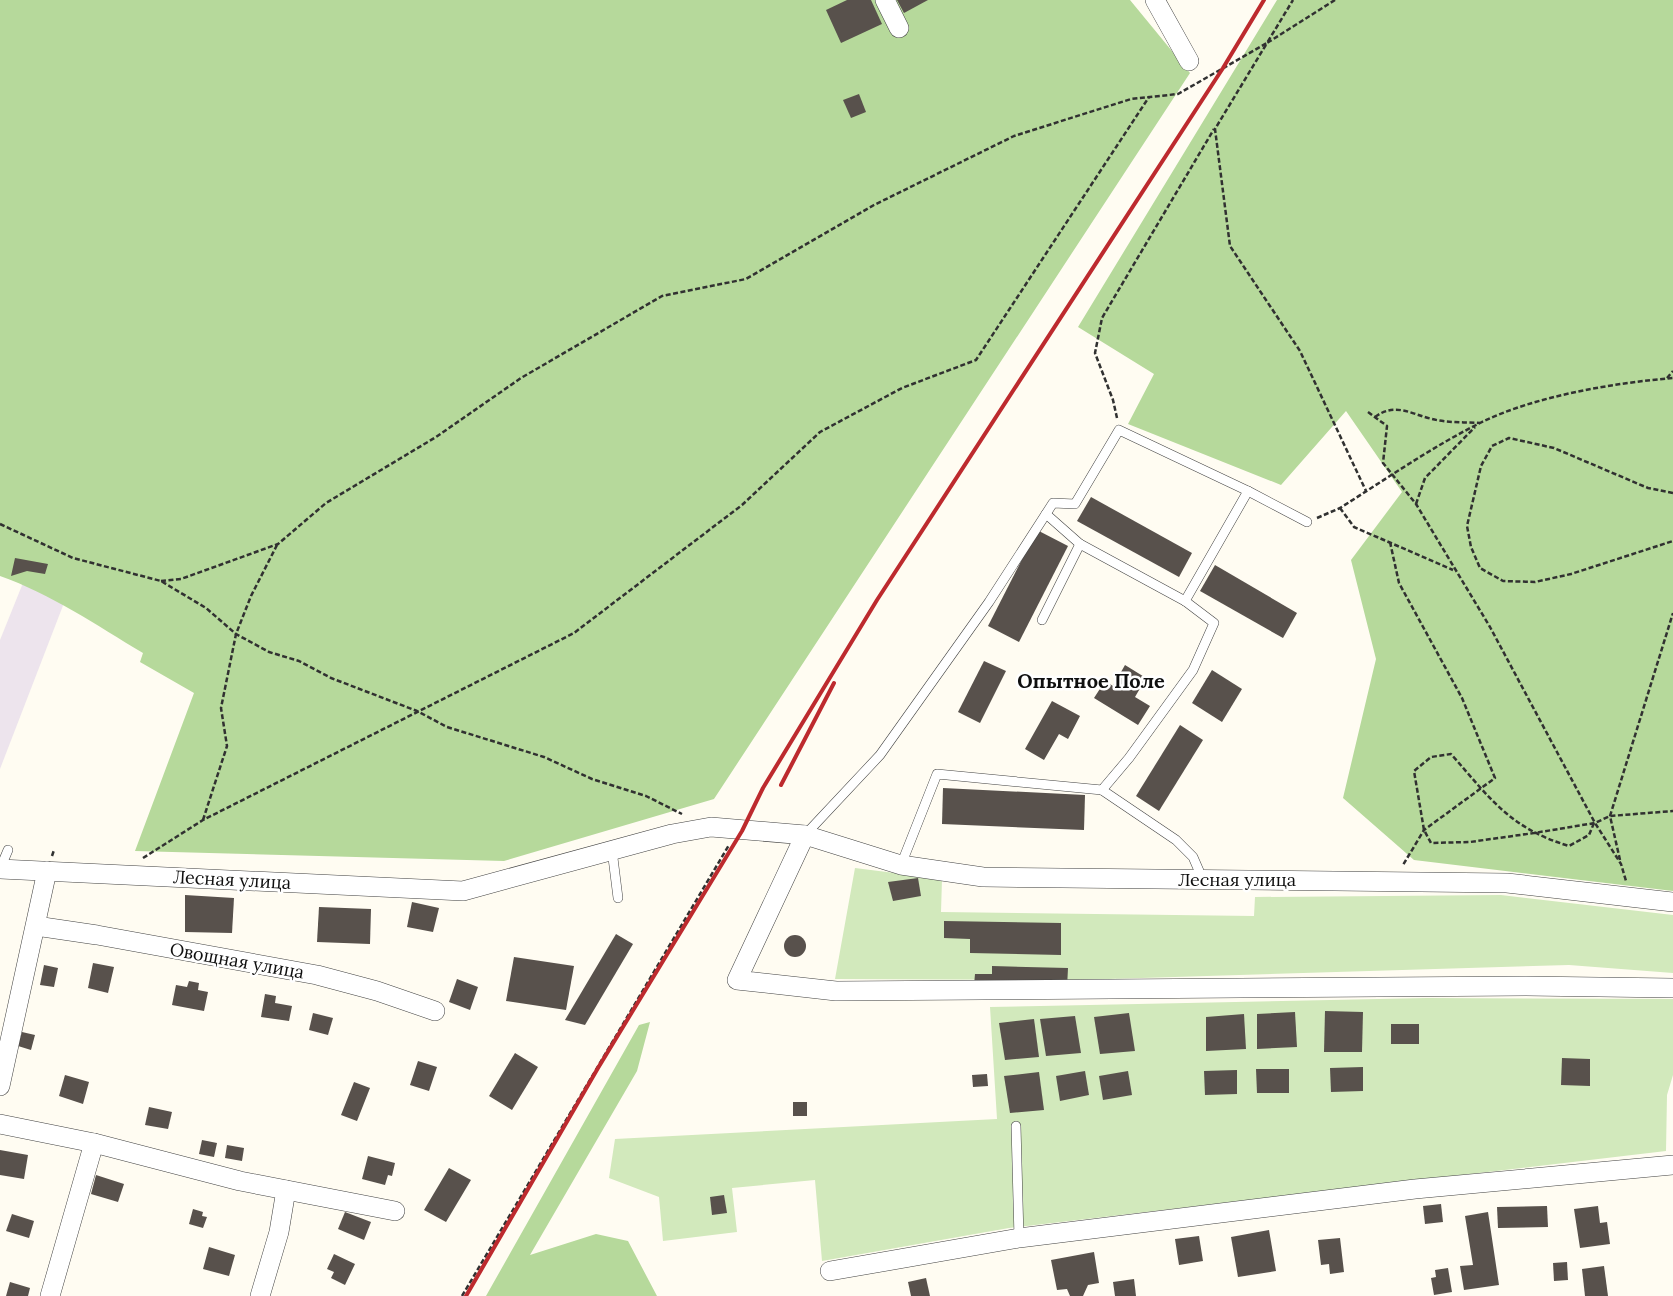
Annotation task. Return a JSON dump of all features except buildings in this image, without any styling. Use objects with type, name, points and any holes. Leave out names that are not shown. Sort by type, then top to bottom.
[{"type":"street","points":[[885,0],[899,28]]},
{"type":"street","points":[[1155,0],[1189,61]]},
{"type":"street","name":"Лесная улица","points":[[0,869],[463,891],[672,834],[710,827],[805,835],[901,865],[983,877],[1393,880],[1507,883],[1673,902]]},
{"type":"street","points":[[805,835],[737,980],[836,991],[1526,986],[1673,988]]},
{"type":"street","points":[[0,1086],[47,872]]},
{"type":"street","name":"Овощная улица","points":[[36,926],[97,935],[317,975],[378,991],[436,1011]]},
{"type":"street","points":[[0,1124],[94,1143],[240,1181],[395,1211]]},
{"type":"street","points":[[50,1296],[94,1143]]},
{"type":"street","points":[[830,1271],[1019,1238],[1415,1189],[1673,1165]]},
{"type":"street","points":[[260,1296],[279,1232],[286,1190]]},
{"type":"lane","points":[[805,835],[880,755],[990,602],[1053,503],[1075,504],[1119,430],[1248,491],[1307,522]]},
{"type":"lane","points":[[1185,601],[1248,491]]},
{"type":"lane","points":[[1046,514],[1080,544],[1185,601],[1214,623],[1193,670],[1130,758],[1102,790]]},
{"type":"lane","points":[[1042,620],[1080,544]]},
{"type":"lane","points":[[901,865],[937,774],[1102,790],[1176,840],[1192,857],[1203,880]]},
{"type":"lane","points":[[0,869],[8,850]]},
{"type":"lane","points":[[612,850],[618,898]]},
{"type":"lane","points":[[1016,1126],[1019,1238]]},
{"type":"path","points":[[1119,430],[1113,400],[1095,353],[1102,318],[1293,0]]},
{"type":"path","points":[[161,581],[181,579],[278,544],[326,503],[436,437],[521,378],[662,296],[746,279],[874,205],[1014,136],[1131,100],[1178,94],[1267,43],[1335,0]]},
{"type":"path","points":[[147,862],[138,862],[203,820],[417,710],[574,633],[742,506],[820,432],[902,388],[976,360],[1149,97]]},
{"type":"path","points":[[1214,129],[1230,246],[1300,351],[1366,492]]},
{"type":"path","points":[[1666,378],[1673,371]]},
{"type":"path","points":[[1307,522],[1340,508],[1480,423],[1508,411],[1538,402],[1640,381],[1673,378]]},
{"type":"path","points":[[1375,417],[1384,411],[1402,409],[1433,420],[1480,423]]},
{"type":"path","points":[[1368,412],[1387,426],[1383,463],[1416,504],[1490,627],[1594,822],[1621,864]]},
{"type":"path","points":[[1416,504],[1425,478],[1480,423]]},
{"type":"path","points":[[1673,494],[1648,488],[1554,448],[1509,438],[1492,446],[1481,466],[1467,526],[1470,547],[1480,568],[1503,582],[1535,582],[1571,574],[1673,541]]},
{"type":"path","points":[[1340,508],[1354,527],[1454,570]]},
{"type":"path","points":[[0,524],[73,558],[161,581],[206,608],[236,634],[268,652],[299,661],[331,678],[417,710],[446,727],[544,757],[592,779],[646,796],[685,816]]},
{"type":"path","points":[[1390,542],[1399,583],[1462,698],[1495,778],[1424,830],[1393,880]]},
{"type":"path","points":[[203,820],[227,746],[221,708],[236,634],[251,596],[278,544]]},
{"type":"path","points":[[1631,896],[1621,864],[1610,816],[1673,613]]},
{"type":"path","points":[[1594,822],[1589,835],[1569,846],[1534,833],[1515,822],[1495,806],[1450,754],[1431,757],[1414,771],[1424,830],[1431,843],[1470,842],[1534,833],[1594,822],[1610,816],[1673,812]]},
{"type":"path","points":[[462,1296],[738,830]]},
{"type":"shaded area","points":[[27,573],[69,590],[0,769],[0,640]]},
{"type":"green space","points":[[0,0],[1130,0],[1190,73],[714,799],[504,861],[135,851],[194,693],[140,662],[143,653],[91,621],[19,583],[0,576]]},
{"type":"green space","points":[[1277,0],[1673,0],[1673,891],[1414,860],[1343,798],[1376,659],[1351,560],[1402,492],[1346,411],[1281,485],[1128,424],[1154,374],[1078,327]]},
{"type":"green space","points":[[855,868],[942,879],[941,912],[1254,916],[1255,897],[1501,895],[1673,915],[1673,973],[1569,965],[1076,980],[835,979]]},
{"type":"green space","points":[[1427,998],[1673,999],[1673,1075],[1667,1095],[1666,1151],[1009,1228],[822,1261],[815,1180],[732,1188],[737,1232],[663,1241],[659,1197],[609,1178],[615,1139],[997,1119],[990,1007]]},
{"type":"green space","points":[[650,1022],[637,1071],[530,1255],[596,1234],[628,1241],[657,1296],[486,1296],[639,1025]]},
{"type":"railway","points":[[466,1296],[598,1068],[742,831],[763,788],[877,600],[1223,68],[1264,0]]},
{"type":"railway","points":[[781,785],[834,683]]},
{"type":"district","name":"Опытное Поле","points":[[1091,681]]}]
